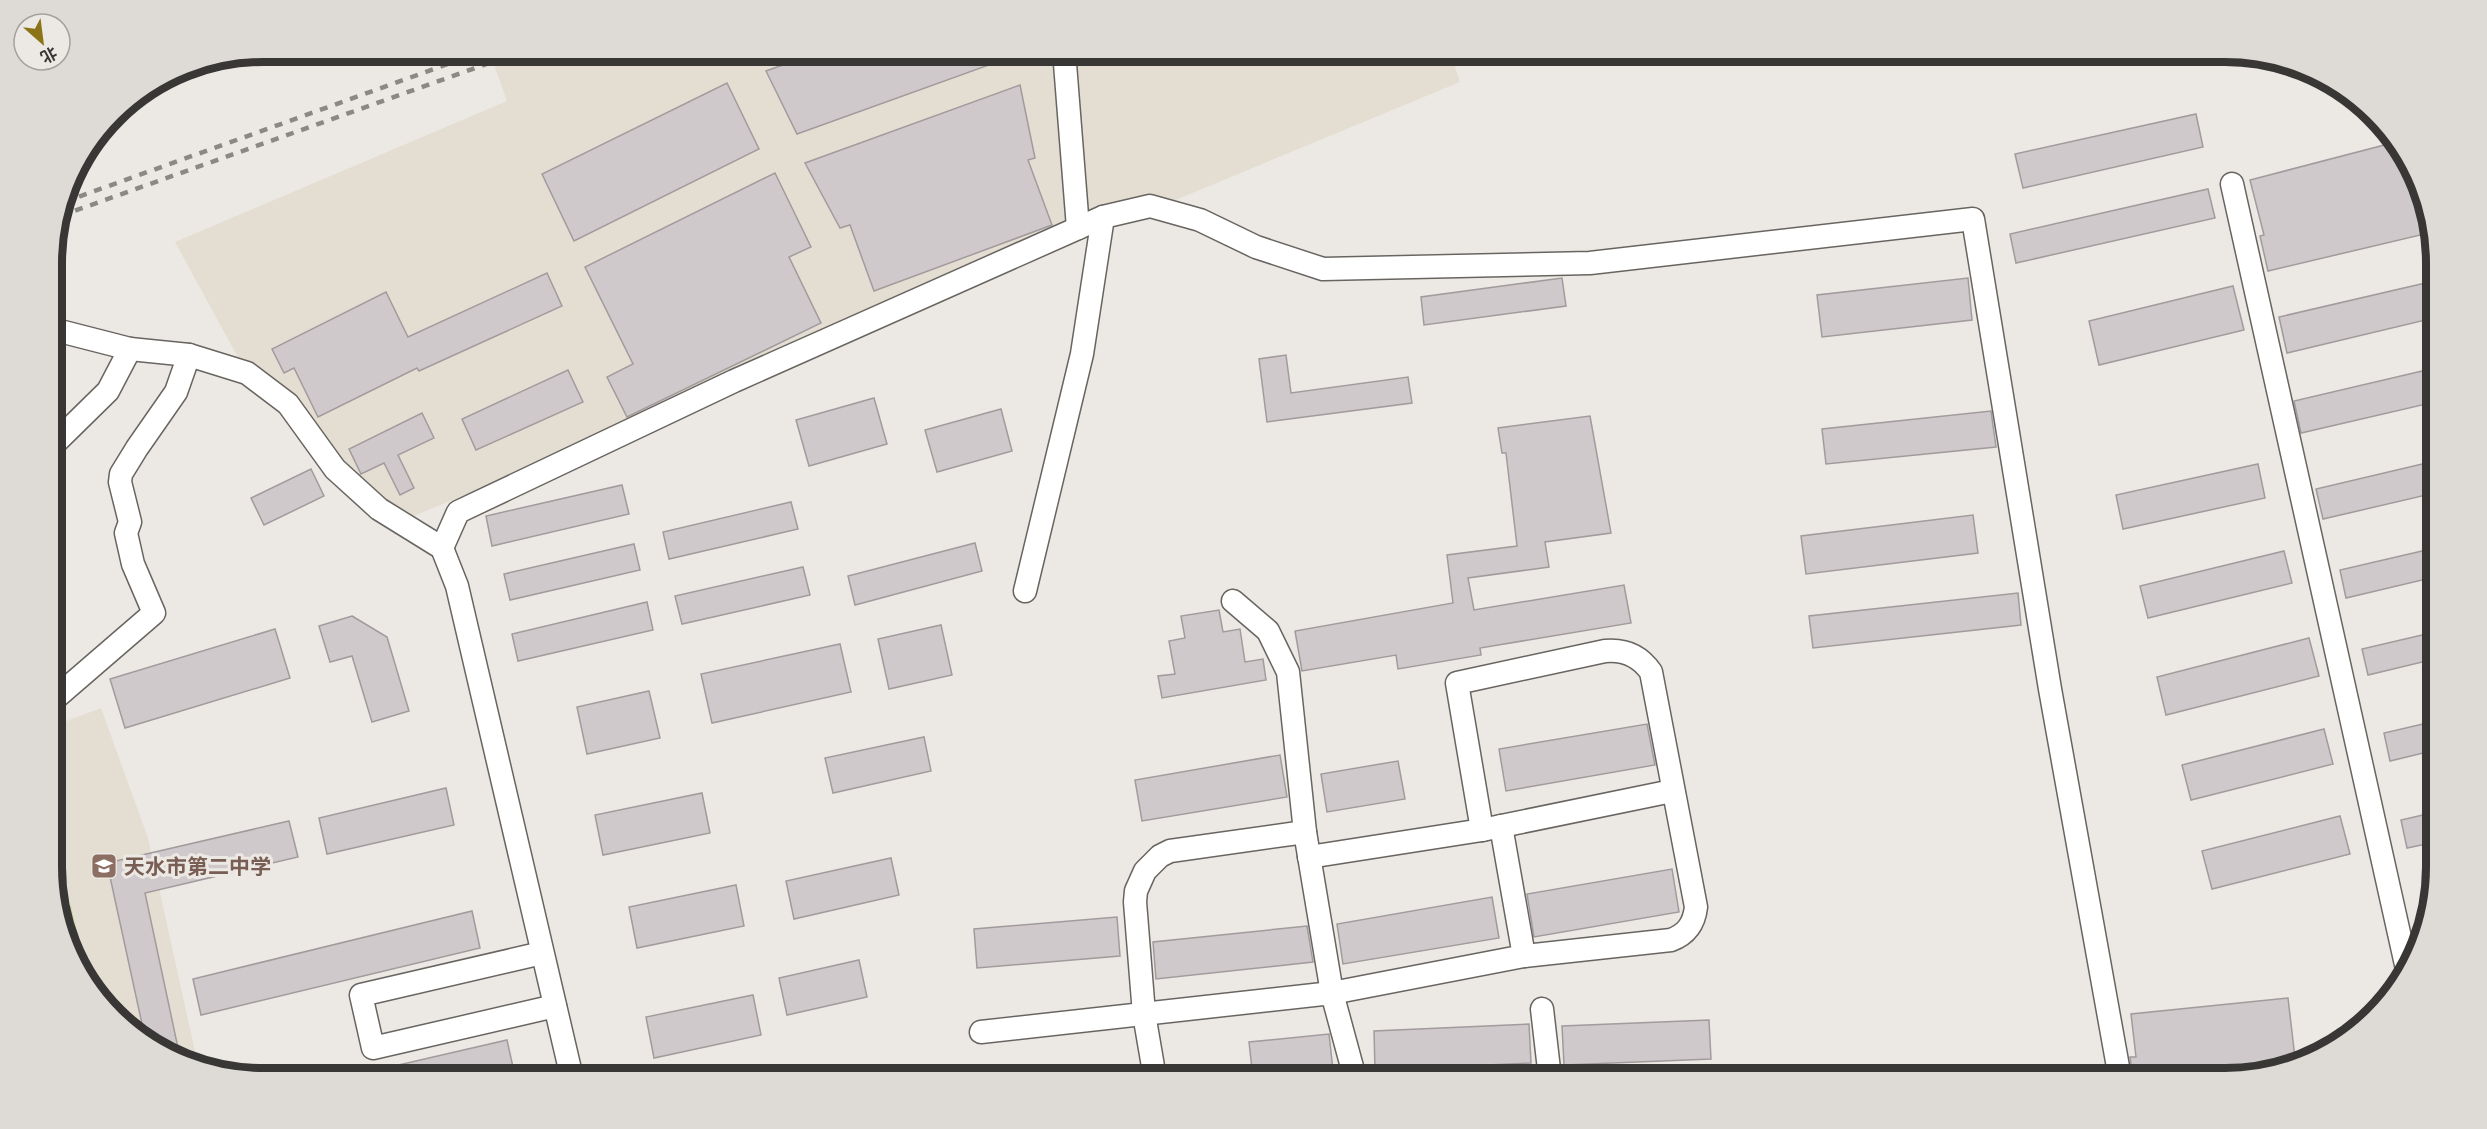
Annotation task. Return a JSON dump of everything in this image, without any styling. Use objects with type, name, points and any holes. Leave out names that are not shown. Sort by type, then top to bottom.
[{"type":"street","points":[[1065,62],[1078,228]]},
{"type":"street","points":[[2232,184],[2405,954]]},
{"type":"street","points":[[441,548],[458,512],[734,381],[1078,228],[1103,217],[1150,206],[1200,219],[1256,247],[1323,269],[1590,263],[1973,219],[2050,689],[2118,1067]]},
{"type":"street","points":[[1024,591],[1082,354],[1103,217]]},
{"type":"street","points":[[62,332],[130,349],[189,355],[247,374],[288,404],[335,469],[379,509],[441,548],[457,586],[570,1068]]},
{"type":"street","points":[[62,436],[108,391],[130,349]]},
{"type":"street","points":[[62,692],[154,613],[133,564],[128,543],[126,533],[130,522],[120,482],[121,474],[176,392],[189,355]]},
{"type":"street","points":[[1233,601],[1268,631],[1280,650],[1288,672],[1309,857],[1332,993],[1352,1067]]},
{"type":"street","points":[[981,1032],[1332,993],[1524,956],[1671,940],[1687,931],[1692,924],[1696,907],[1651,672],[1632,654],[1605,651],[1458,684],[1524,956]]},
{"type":"street","points":[[1309,857],[1492,828],[1672,791]]},
{"type":"street","points":[[1153,1068],[1144,1014],[1135,902],[1139,881],[1151,863],[1160,856],[1180,849],[1305,832]]},
{"type":"street","points":[[542,953],[361,995],[373,1048],[555,1006]]},
{"type":"street","points":[[1542,1009],[1549,1067]]},
{"type":"shaded area","points":[[493,62],[1454,62],[1460,82],[385,528],[253,385],[175,242],[507,101]]},
{"type":"shaded area","name":"天水市第二中学","points":[[101,708],[148,838],[196,1056],[162,1041],[120,1009],[88,967],[77,943],[68,918],[63,893],[62,723]]},
{"type":"green space","points":[[71,905],[82,954],[68,918],[66,906]]},
{"type":"building","points":[[791,62],[997,62],[797,134],[766,71]]},
{"type":"building","points":[[727,83],[759,149],[574,241],[542,174]]},
{"type":"building","points":[[1020,85],[1035,158],[1028,160],[1052,225],[874,291],[850,225],[840,228],[805,163]]},
{"type":"building","points":[[2196,114],[2203,147],[2023,188],[2015,154]]},
{"type":"building","points":[[2387,144],[2399,162],[2410,186],[2419,211],[2424,234],[2268,271],[2260,236],[2264,235],[2250,180]]},
{"type":"building","points":[[775,173],[811,247],[789,257],[821,323],[627,417],[607,377],[633,364],[585,267]]},
{"type":"building","points":[[2208,189],[2215,218],[2016,263],[2010,234]]},
{"type":"building","points":[[547,273],[562,306],[419,371],[417,368],[318,417],[294,368],[284,373],[272,349],[386,292],[408,337]]},
{"type":"building","points":[[1562,278],[1566,306],[1424,325],[1421,297]]},
{"type":"building","points":[[1968,278],[1972,320],[1822,337],[1817,295]]},
{"type":"building","points":[[2426,283],[2426,320],[2287,353],[2279,317]]},
{"type":"building","points":[[2233,286],[2244,330],[2099,365],[2089,321]]},
{"type":"building","points":[[1286,355],[1291,393],[1408,377],[1412,403],[1267,422],[1259,359]]},
{"type":"building","points":[[568,370],[583,402],[476,450],[462,419]]},
{"type":"building","points":[[2426,370],[2426,404],[2301,433],[2294,401]]},
{"type":"building","points":[[874,398],[887,444],[809,466],[796,420]]},
{"type":"building","points":[[1001,409],[1012,451],[937,472],[925,430]]},
{"type":"building","points":[[1991,411],[1996,447],[1826,464],[1822,429]]},
{"type":"building","points":[[422,413],[434,438],[398,455],[414,488],[400,495],[384,463],[361,474],[349,449]]},
{"type":"building","points":[[1590,416],[1611,533],[1545,542],[1549,567],[1468,578],[1474,610],[1624,585],[1631,623],[1480,648],[1481,655],[1398,669],[1396,655],[1302,671],[1295,631],[1453,603],[1447,555],[1517,546],[1506,453],[1502,453],[1498,428]]},
{"type":"building","points":[[2426,463],[2426,495],[2323,519],[2316,489]]},
{"type":"building","points":[[2258,464],[2265,498],[2123,529],[2116,495]]},
{"type":"building","points":[[311,469],[324,496],[264,525],[251,498]]},
{"type":"building","points":[[622,485],[629,514],[492,546],[486,516]]},
{"type":"building","points":[[791,502],[798,529],[669,559],[663,532]]},
{"type":"building","points":[[1973,515],[1978,553],[1806,574],[1801,536]]},
{"type":"building","points":[[975,543],[982,571],[855,605],[848,576]]},
{"type":"building","points":[[634,544],[640,570],[510,600],[504,574]]},
{"type":"building","points":[[2426,550],[2426,579],[2346,598],[2340,570]]},
{"type":"building","points":[[2284,551],[2292,583],[2148,618],[2140,586]]},
{"type":"building","points":[[803,567],[810,595],[682,624],[675,596]]},
{"type":"building","points":[[2018,593],[2021,625],[1813,648],[1809,616]]},
{"type":"building","points":[[647,602],[653,630],[518,661],[512,634]]},
{"type":"building","points":[[1219,610],[1223,632],[1240,629],[1245,662],[1263,659],[1266,680],[1162,698],[1158,676],[1175,674],[1169,641],[1185,638],[1181,616]]},
{"type":"building","points":[[352,616],[387,637],[409,711],[372,722],[352,656],[330,662],[319,626]]},
{"type":"building","points":[[941,625],[952,675],[889,689],[878,639]]},
{"type":"building","points":[[275,629],[290,678],[125,728],[110,679]]},
{"type":"building","points":[[2426,634],[2426,661],[2368,675],[2362,649]]},
{"type":"building","points":[[2309,638],[2319,676],[2166,715],[2157,677]]},
{"type":"building","points":[[840,644],[851,692],[712,723],[701,674]]},
{"type":"building","points":[[649,691],[660,738],[587,754],[577,707]]},
{"type":"building","points":[[2426,723],[2426,752],[2390,761],[2384,733]]},
{"type":"building","points":[[1647,724],[1655,765],[1506,791],[1499,749]]},
{"type":"building","points":[[2324,729],[2333,764],[2191,800],[2182,765]]},
{"type":"building","points":[[924,737],[931,771],[833,793],[825,758]]},
{"type":"building","points":[[1280,755],[1287,797],[1142,821],[1135,780]]},
{"type":"building","points":[[1398,761],[1405,799],[1327,812],[1321,774]]},
{"type":"building","points":[[446,788],[454,825],[327,854],[319,818]]},
{"type":"building","points":[[702,793],[710,833],[603,855],[595,815]]},
{"type":"building","points":[[2426,814],[2426,844],[2407,848],[2401,820]]},
{"type":"building","points":[[2340,816],[2350,854],[2212,889],[2202,851]]},
{"type":"building","points":[[289,821],[298,857],[145,893],[178,1048],[143,1028],[107,863]]},
{"type":"building","points":[[891,858],[899,895],[794,919],[786,881]]},
{"type":"building","points":[[1672,869],[1679,912],[1534,937],[1527,894]]},
{"type":"building","points":[[736,885],[744,926],[637,948],[629,907]]},
{"type":"building","points":[[1492,897],[1499,938],[1343,964],[1337,924]]},
{"type":"building","points":[[472,911],[480,948],[201,1015],[193,979]]},
{"type":"building","points":[[1117,917],[1120,956],[977,968],[974,929]]},
{"type":"building","points":[[1307,926],[1313,962],[1156,979],[1153,942]]},
{"type":"building","points":[[859,960],[867,997],[787,1015],[779,978]]},
{"type":"building","points":[[753,995],[761,1035],[654,1058],[646,1017]]},
{"type":"building","points":[[2288,998],[2295,1055],[2264,1064],[2237,1067],[2131,1067],[2130,1057],[2136,1057],[2131,1014]]},
{"type":"building","points":[[1709,1020],[1711,1059],[1564,1065],[1562,1026]]},
{"type":"building","points":[[1529,1024],[1531,1063],[1375,1067],[1374,1031]]},
{"type":"building","points":[[1329,1034],[1333,1067],[1252,1067],[1249,1042]]},
{"type":"building","points":[[507,1040],[513,1068],[386,1068]]},
{"type":"railway","points":[[72,199],[453,62]]},
{"type":"railway","points":[[68,213],[492,62]]},
{"type":"place","name":"天水市第二中学","points":[[104,866]]}]
